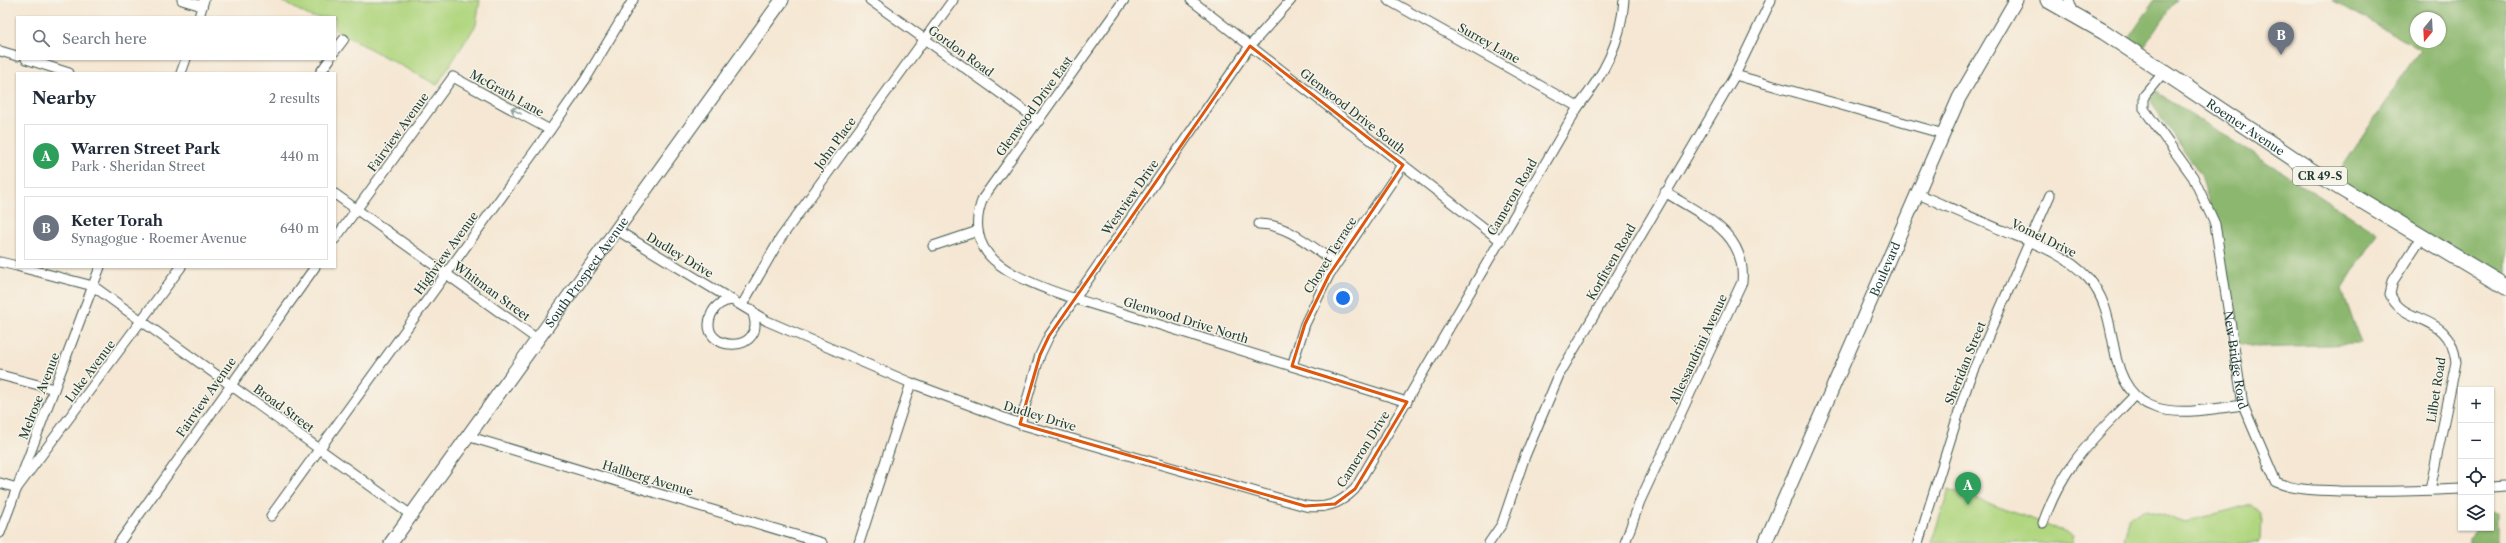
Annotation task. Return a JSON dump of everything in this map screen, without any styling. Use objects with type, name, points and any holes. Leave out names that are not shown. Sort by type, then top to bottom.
[{"type":"main road","points":[[2048,0],[2075,16]]},
{"type":"main road","name":"Roemer Avenue","points":[[2075,16],[2312,171],[2451,256],[2506,287]]},
{"type":"main road","name":"Roemer Avenue","points":[[2451,256],[2506,296]]},
{"type":"street","points":[[182,0],[203,3],[199,16]]},
{"type":"street","name":"Highview Avenue","points":[[271,516],[550,130],[585,80],[633,0]]},
{"type":"street","name":"South Prospect Avenue","points":[[391,543],[615,229],[782,0]]},
{"type":"street","name":"Gordon Road","points":[[870,0],[1039,121]]},
{"type":"street","name":"John Place","points":[[746,307],[780,239],[953,0]]},
{"type":"street","name":"Glenwood Drive East","points":[[978,231],[978,214],[983,198],[1124,0]]},
{"type":"street","name":"Glenwood Drive South","points":[[1191,0],[1501,241]]},
{"type":"street","name":"Westview Drive","points":[[1020,424],[1040,355],[1049,336],[1250,46],[1291,0]]},
{"type":"street","name":"Surrey Lane","points":[[1388,0],[1578,107]]},
{"type":"street","name":"Cameron Road","points":[[1407,402],[1578,107],[1599,81],[1608,64],[1619,31],[1624,0]]},
{"type":"street","name":"Korfitsen Road","points":[[1489,543],[1502,524],[1525,456],[1559,374],[1665,192],[1735,76],[1771,0]]},
{"type":"street","name":"Boulevard","points":[[1765,543],[1944,134],[1974,71],[2016,0]]},
{"type":"street","points":[[2069,0],[2075,16]]},
{"type":"street","points":[[336,50],[344,40]]},
{"type":"street","points":[[0,51],[16,56]]},
{"type":"street","points":[[29,60],[66,72]]},
{"type":"street","points":[[181,72],[186,60]]},
{"type":"street","points":[[321,72],[329,60]]},
{"type":"street","name":"New Bridge Road","points":[[2163,73],[2144,96],[2144,109],[2193,176],[2215,224],[2243,405],[2272,476],[2276,482],[2284,486],[2322,490],[2430,490],[2458,488]]},
{"type":"street","points":[[1735,76],[1944,134]]},
{"type":"street","name":"McGrath Lane","points":[[452,77],[550,130]]},
{"type":"street","name":"Fairview Avenue","points":[[336,238],[452,77]]},
{"type":"street","name":"Chovet Terrace","points":[[1292,366],[1305,324],[1316,299],[1336,263],[1403,165]]},
{"type":"street","name":"Allessandrini Avenue","points":[[1624,543],[1640,500],[1742,282],[1742,260],[1726,232],[1665,192]]},
{"type":"street","name":"Vomel Drive","points":[[1918,194],[2029,242],[2070,262],[2097,290],[2109,317],[2117,363],[2128,388],[2134,396],[2155,408],[2176,412],[2243,405]]},
{"type":"street","name":"Whitman Street","points":[[336,195],[537,338]]},
{"type":"street","name":"Sheridan Street","points":[[1918,543],[1969,380],[2050,195]]},
{"type":"street","points":[[1259,224],[1275,225],[1287,230],[1336,263]]},
{"type":"street","name":"Dudley Drive","points":[[615,229],[767,321],[911,383],[1020,424],[1305,506],[1326,507],[1335,504]]},
{"type":"street","points":[[933,246],[978,231]]},
{"type":"street","name":"Glenwood Drive North","points":[[978,231],[987,252],[999,264],[1031,281],[1074,298],[1407,402]]},
{"type":"street","name":"Lilbet Road","points":[[2421,238],[2393,281],[2390,294],[2397,305],[2444,331],[2454,352],[2456,362],[2430,490]]},
{"type":"street","points":[[0,262],[16,266]]},
{"type":"street","points":[[22,268],[93,286]]},
{"type":"street","name":"Melrose Avenue","points":[[0,533],[100,268]]},
{"type":"street","name":"Luke Avenue","points":[[17,488],[180,268]]},
{"type":"street","name":"Fairview Avenue","points":[[119,543],[230,384],[314,268]]},
{"type":"street","name":"Broad Street","points":[[93,286],[411,515]]},
{"type":"street","points":[[732,300],[719,304],[710,316],[711,332],[721,343],[736,345],[749,337],[755,323],[746,307]]},
{"type":"street","points":[[0,375],[54,389]]},
{"type":"street","points":[[860,543],[911,383]]},
{"type":"street","points":[[2043,523],[2058,486],[2079,452],[2134,396]]},
{"type":"street","name":"Cameron Drive","points":[[1335,504],[1355,489],[1407,402]]},
{"type":"street","name":"Hallberg Avenue","points":[[468,436],[822,543]]},
{"type":"street","points":[[0,483],[17,488]]},
{"type":"street","points":[[2494,487],[2506,486]]},
{"type":"highlighted area","points":[[1250,46],[1403,165],[1329,275],[1305,324],[1292,366],[1407,402],[1355,489],[1335,504],[1305,506],[1020,424],[1040,355],[1049,336]]},
{"type":"green space","points":[[280,0],[480,0],[476,25],[437,85],[336,31],[336,16],[309,16]]},
{"type":"green space","points":[[2155,0],[2176,0],[2138,55],[2123,46]]},
{"type":"green space","points":[[2332,0],[2506,0],[2506,287],[2332,183],[2420,49],[2418,48],[2446,48],[2446,12],[2410,12],[2410,43]]},
{"type":"green space","points":[[2155,91],[2377,233],[2342,289],[2361,344],[2256,347],[2234,342],[2215,224],[2201,175],[2152,104],[2151,94]]},
{"type":"green space","points":[[1949,489],[2043,523],[2073,536],[2071,543],[1931,543]]},
{"type":"green space","points":[[2251,504],[2261,513],[2260,543],[2123,543],[2130,517],[2146,510],[2185,522]]},
{"type":"green space","points":[[2494,512],[2497,513],[2497,543],[2468,543],[2474,531],[2494,531]]},
{"type":"place","name":"Keter Torah","points":[[2281,55]]},
{"type":"place","name":"Warren Street Park","points":[[1968,505]]}]
